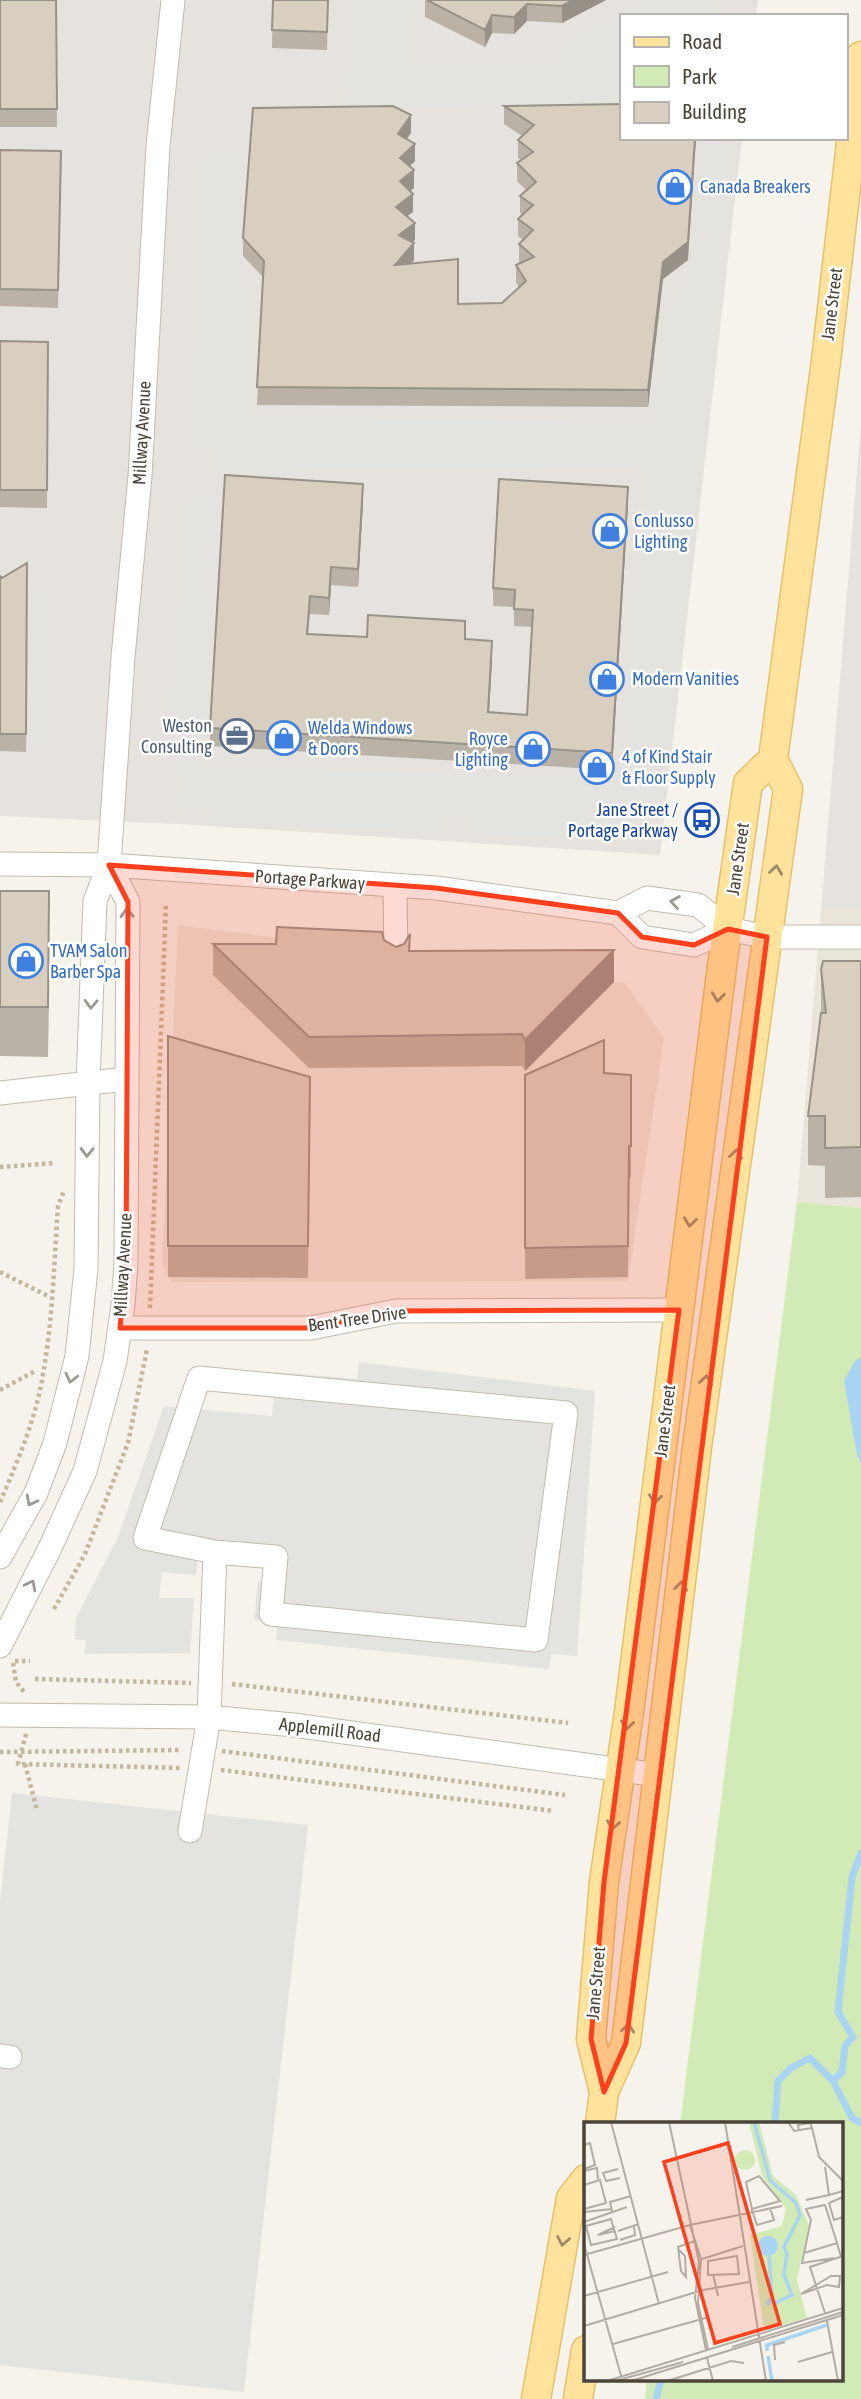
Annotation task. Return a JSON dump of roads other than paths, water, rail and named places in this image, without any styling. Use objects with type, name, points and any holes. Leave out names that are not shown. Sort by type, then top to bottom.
[{"type":"main road","name":"Jane Street","points":[[600,2122],[604,2092],[626,2043],[698,1447],[788,789],[773,759],[825,361],[861,56]]},
{"type":"main road","name":"Jane Street","points":[[604,2092],[591,2039],[604,1882],[621,1769],[748,783],[773,759]]},
{"type":"main road","points":[[536,2399],[571,2198],[584,2182]]},
{"type":"main road","points":[[578,2399],[584,2362]]},
{"type":"street","name":"Millway Avenue","points":[[0,1557],[36,1493],[50,1455],[77,1356],[86,1269],[88,1083],[95,901],[109,865],[123,657],[140,476],[158,146],[173,0]]},
{"type":"street","name":"Portage Parkway","points":[[0,863],[109,865],[436,888],[618,913]]},
{"type":"street","name":"Millway Avenue","points":[[0,1646],[50,1548],[85,1471],[115,1361],[120,1328],[126,1263],[128,902],[109,865]]},
{"type":"street","points":[[395,886],[396,964]]},
{"type":"street","points":[[728,929],[694,945],[642,937],[618,913],[647,898],[698,905],[728,929],[766,937],[861,937]]},
{"type":"street","points":[[0,1093],[126,1080]]},
{"type":"street","name":"Bent Tree Drive","points":[[120,1328],[311,1328],[396,1311],[679,1310]]},
{"type":"street","points":[[199,1378],[566,1413],[536,1640],[271,1614],[276,1557],[215,1552],[145,1538],[199,1378]]},
{"type":"street","points":[[190,1831],[209,1717],[215,1552]]},
{"type":"street","name":"Applemill Road","points":[[0,1715],[209,1717],[293,1725],[658,1775]]},
{"type":"water","points":[[861,1357],[861,1464],[857,1455],[844,1381],[855,1361]]},
{"type":"waterway","points":[[833,2081],[842,2072],[845,2046],[853,2037],[838,2012],[852,1877],[861,1853]]},
{"type":"waterway","points":[[775,2122],[778,2081],[791,2068],[810,2058],[833,2081],[852,2118],[861,2123]]},
{"type":"waterway","points":[[656,2399],[660,2382]]},
{"type":"place","name":"Canada Breakers","points":[[675,187]]},
{"type":"place","name":"Conlusso Lighting","points":[[610,531]]},
{"type":"place","name":"Modern Vanities","points":[[607,679]]},
{"type":"place","name":"Weston Consulting","points":[[237,736]]},
{"type":"place","name":"Welda Windows & Doors","points":[[284,738]]},
{"type":"place","name":"Royce Lighting","points":[[533,749]]},
{"type":"place","name":"4 of Kind Stair & Floor Supply","points":[[597,767]]},
{"type":"place","name":"Jane Street / Portage Parkway","points":[[702,820]]},
{"type":"place","name":"TVAM Salon Barber Spa","points":[[26,961]]}]
